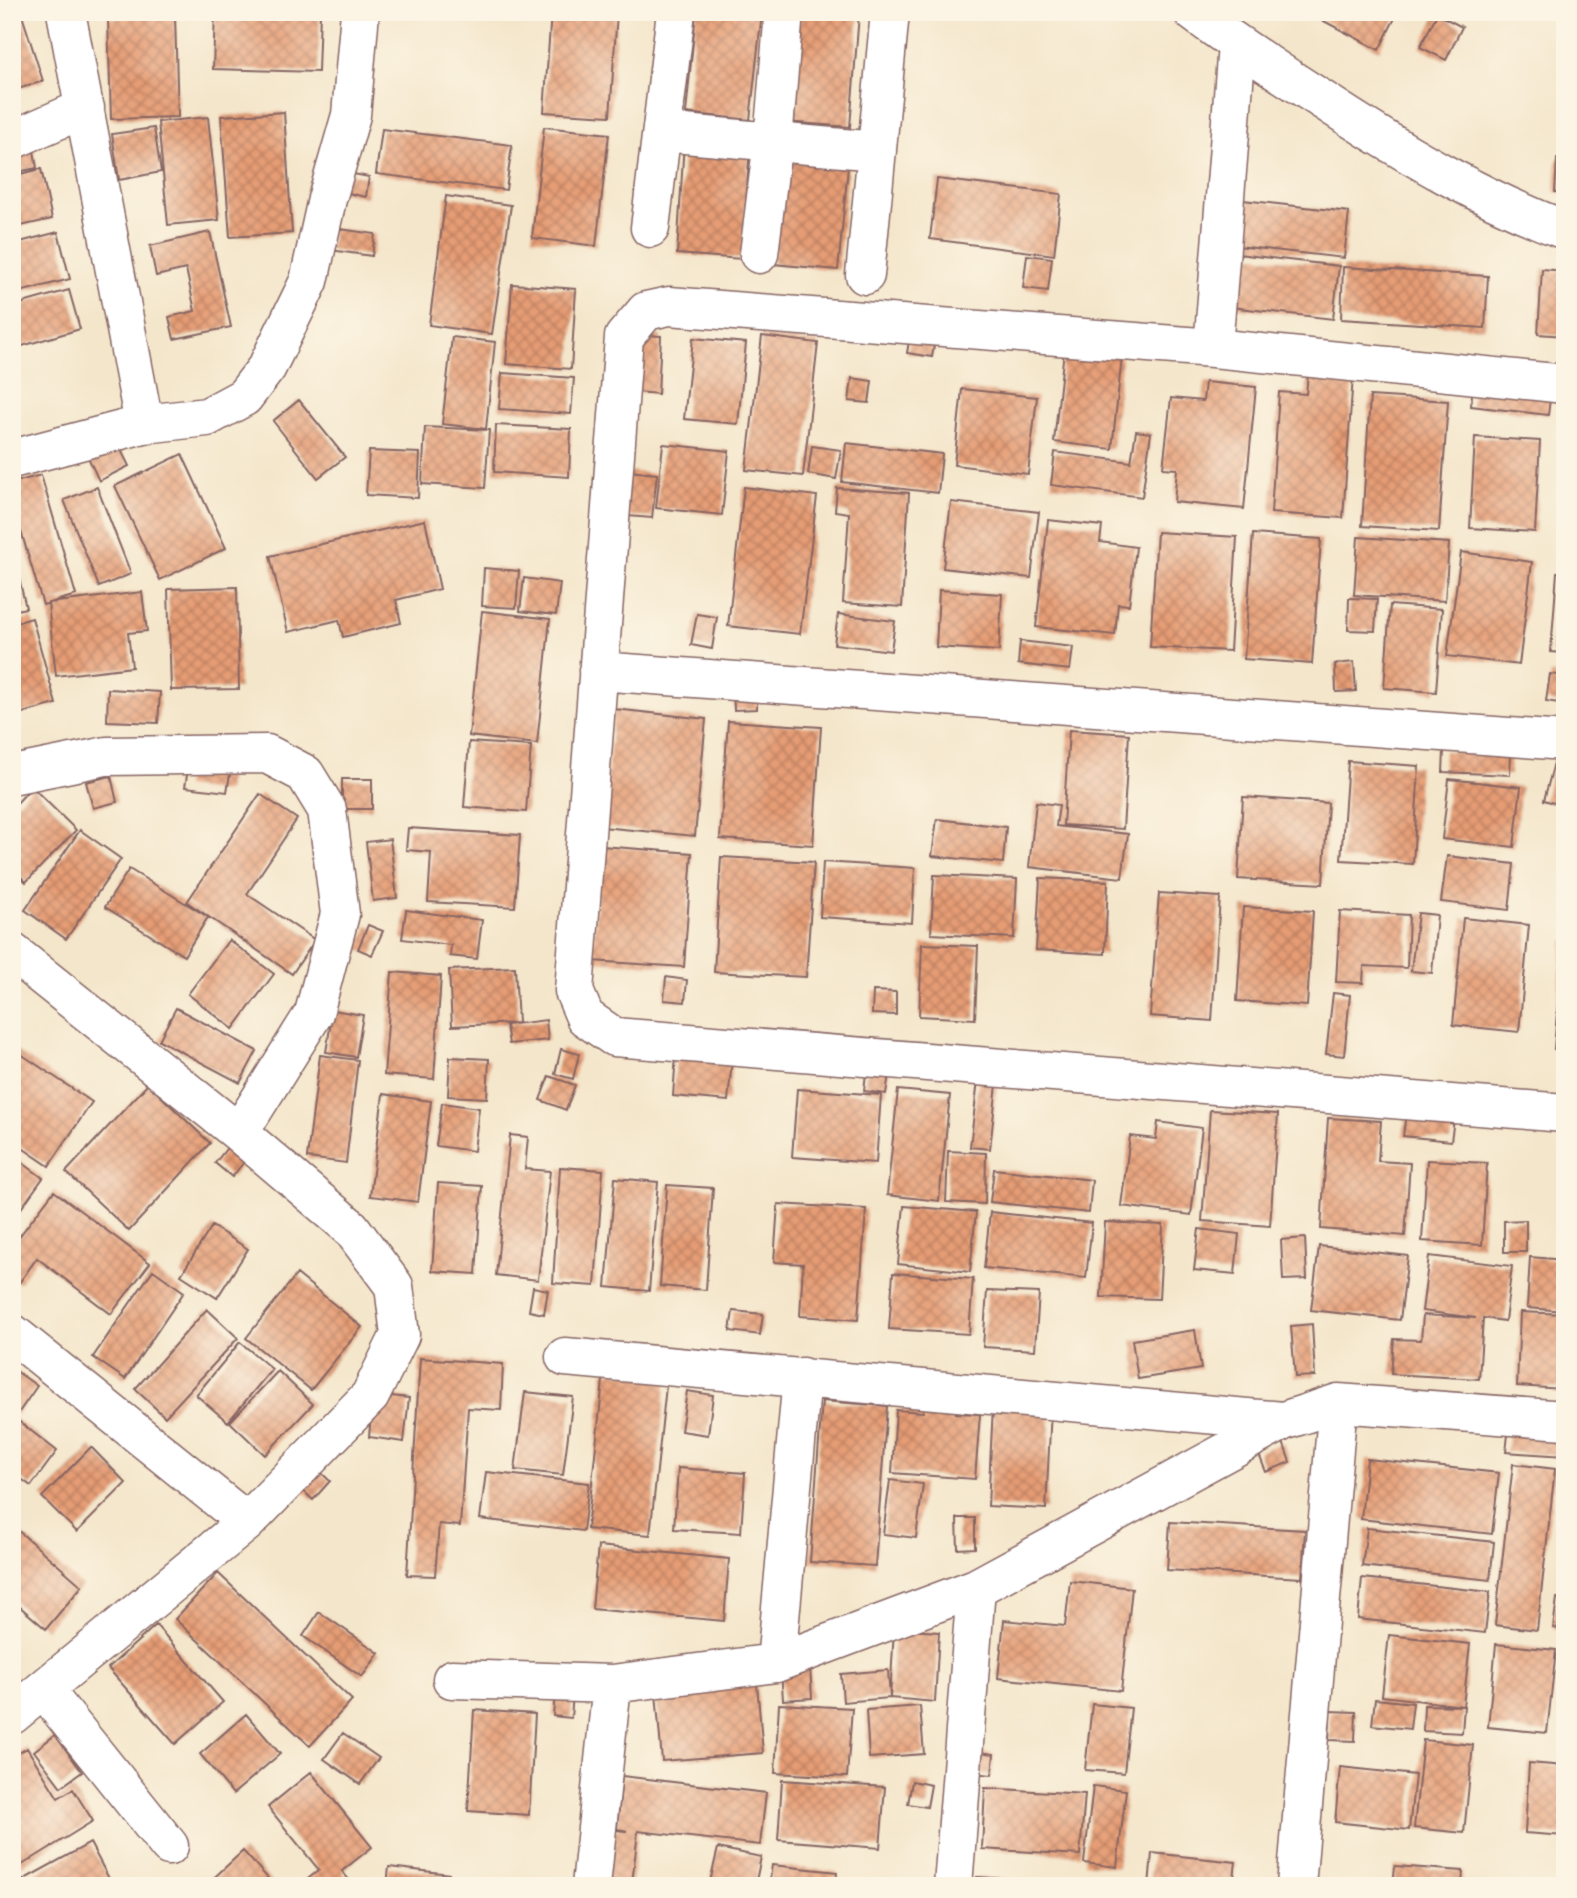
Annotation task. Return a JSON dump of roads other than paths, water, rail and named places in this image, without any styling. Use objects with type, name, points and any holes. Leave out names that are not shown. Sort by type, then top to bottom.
[{"type":"street","points":[[66,12],[144,424]]},
{"type":"street","points":[[12,459],[144,424],[207,417],[244,397],[267,367],[309,281],[327,199],[351,115],[360,12]]},
{"type":"street","points":[[650,228],[676,12]]},
{"type":"street","points":[[759,254],[774,140],[784,12]]},
{"type":"street","points":[[865,275],[890,12]]},
{"type":"street","points":[[1193,12],[1237,45],[1425,166],[1507,208],[1565,230]]},
{"type":"street","points":[[1213,348],[1237,45]]},
{"type":"street","points":[[12,140],[85,108]]},
{"type":"street","points":[[662,132],[877,151]]},
{"type":"street","points":[[1565,384],[1213,348],[669,306],[646,311],[624,337],[574,991],[585,1017],[614,1037],[1565,1113]]},
{"type":"street","points":[[598,671],[1565,741]]},
{"type":"street","points":[[12,775],[106,756],[267,754],[305,774],[327,810],[340,914],[314,1013],[239,1133]]},
{"type":"street","points":[[12,951],[239,1133],[351,1227],[394,1286],[400,1335],[370,1396],[247,1522],[12,1715]]},
{"type":"street","points":[[12,1333],[247,1522]]},
{"type":"street","points":[[565,1357],[1283,1422]]},
{"type":"street","points":[[776,1663],[802,1377]]},
{"type":"street","points":[[1296,1886],[1338,1403]]},
{"type":"street","points":[[452,1679],[611,1684],[776,1663],[976,1588],[1283,1422],[1338,1403],[1565,1420]]},
{"type":"street","points":[[953,1886],[976,1588]]},
{"type":"street","points":[[590,1886],[611,1684]]},
{"type":"street","points":[[44,1690],[169,1846]]}]
